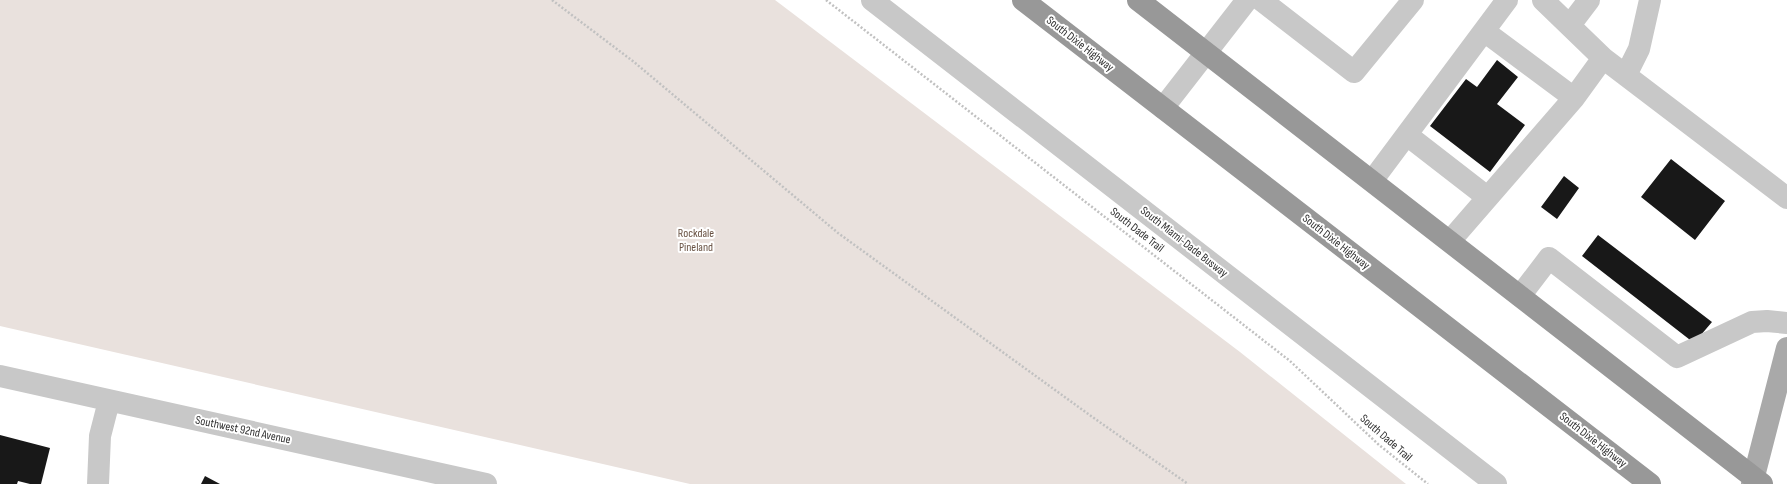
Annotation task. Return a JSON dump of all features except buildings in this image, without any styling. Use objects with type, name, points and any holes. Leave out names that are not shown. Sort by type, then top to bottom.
[{"type":"highway","name":"South Dixie Highway","points":[[1023,0],[1650,484]]},
{"type":"highway","points":[[1138,0],[1450,241],[1756,482]]},
{"type":"main road","points":[[1756,482],[1782,395],[1787,348]]},
{"type":"street","name":"South Miami-Dade Busway","points":[[872,0],[1496,484]]},
{"type":"street","points":[[1163,108],[1247,0]]},
{"type":"street","points":[[1261,0],[1354,72],[1413,0]]},
{"type":"street","points":[[1372,181],[1507,0]]},
{"type":"street","points":[[1542,0],[1604,58],[1626,76],[1787,198]]},
{"type":"street","points":[[1570,25],[1589,0]]},
{"type":"street","points":[[1626,76],[1638,48],[1650,0]]},
{"type":"street","points":[[1484,31],[1574,98]]},
{"type":"street","points":[[1450,241],[1574,98],[1604,58]]},
{"type":"street","points":[[1406,135],[1488,197]]},
{"type":"street","points":[[1520,296],[1549,258],[1677,357],[1752,322],[1767,321],[1787,323]]},
{"type":"street","name":"Southwest 92nd Avenue","points":[[0,376],[486,484]]},
{"type":"street","points":[[98,484],[100,436],[109,401]]},
{"type":"path","points":[[552,0],[634,62],[838,233],[1084,412],[1188,484]]},
{"type":"path","name":"South Dade Trail","points":[[826,0],[1290,361],[1379,445],[1428,484]]},
{"type":"green space","name":"Rockdale Pineland","points":[[0,0],[775,0],[1240,352],[1406,484],[690,484],[0,326]]}]
